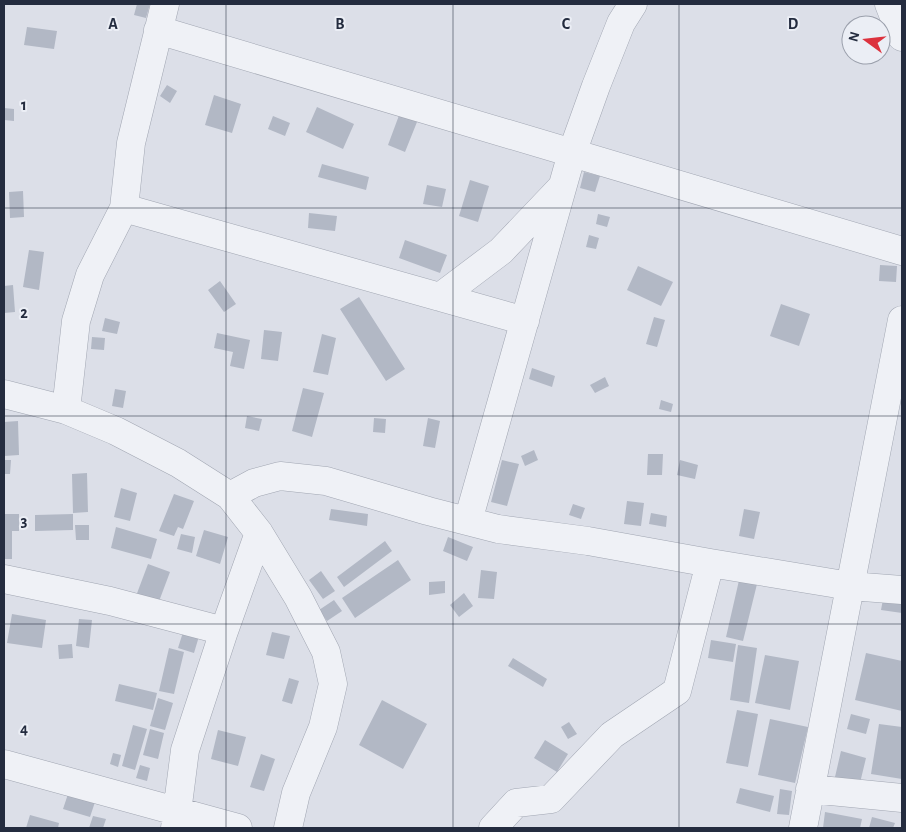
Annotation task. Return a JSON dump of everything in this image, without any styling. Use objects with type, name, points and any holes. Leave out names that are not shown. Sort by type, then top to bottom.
[{"type":"street","points":[[66,410],[76,322],[90,275],[124,208],[131,144],[165,4]]},
{"type":"street","points":[[468,521],[572,153],[610,50],[633,4]]},
{"type":"street","points":[[889,4],[902,37]]},
{"type":"street","points":[[158,30],[902,251]]},
{"type":"street","points":[[440,297],[501,251],[562,187]]},
{"type":"street","points":[[124,208],[524,321]]},
{"type":"street","points":[[803,828],[902,320]]},
{"type":"street","points":[[4,394],[66,410],[116,431],[178,463],[230,496],[259,533],[298,597],[326,652],[333,684],[323,727],[296,793],[288,828]]},
{"type":"street","points":[[230,496],[254,483],[280,476],[326,481],[498,529],[588,542],[850,586],[902,590]]},
{"type":"street","points":[[176,820],[184,750],[259,533]]},
{"type":"street","points":[[493,828],[516,803],[551,798],[612,735],[677,691],[710,564]]},
{"type":"street","points":[[4,579],[110,601],[224,631]]},
{"type":"street","points":[[4,764],[176,820],[238,828]]},
{"type":"street","points":[[810,789],[902,798]]},
{"type":"building","points":[[137,4],[150,4],[146,18],[134,15]]},
{"type":"building","points":[[27,27],[57,31],[54,49],[24,45]]},
{"type":"building","points":[[167,85],[177,91],[170,103],[160,96]]},
{"type":"building","points":[[214,95],[241,104],[232,133],[205,125]]},
{"type":"building","points":[[317,107],[354,124],[343,149],[306,132]]},
{"type":"building","points":[[4,108],[14,109],[14,121],[4,120]]},
{"type":"building","points":[[401,110],[419,117],[405,152],[388,145]]},
{"type":"building","points":[[273,116],[290,123],[285,136],[268,129]]},
{"type":"building","points":[[322,164],[369,177],[366,190],[318,177]]},
{"type":"building","points":[[584,172],[600,176],[595,192],[580,188]]},
{"type":"building","points":[[470,180],[489,186],[478,222],[459,216]]},
{"type":"building","points":[[427,185],[446,189],[442,207],[423,204]]},
{"type":"building","points":[[23,191],[24,217],[10,218],[9,192]]},
{"type":"building","points":[[309,213],[337,216],[335,231],[308,228]]},
{"type":"building","points":[[598,214],[610,217],[607,227],[596,224]]},
{"type":"building","points":[[589,235],[599,238],[596,249],[586,247]]},
{"type":"building","points":[[405,240],[447,255],[440,273],[399,258]]},
{"type":"building","points":[[29,250],[44,252],[39,290],[23,287]]},
{"type":"building","points":[[880,265],[897,266],[896,282],[879,281]]},
{"type":"building","points":[[638,266],[673,282],[661,306],[627,290]]},
{"type":"building","points":[[220,281],[236,304],[224,312],[208,290]]},
{"type":"building","points":[[13,285],[15,312],[4,313],[4,286]]},
{"type":"building","points":[[359,297],[405,369],[386,381],[340,309]]},
{"type":"building","points":[[781,304],[810,314],[799,346],[770,336]]},
{"type":"building","points":[[654,317],[665,320],[657,347],[646,344]]},
{"type":"building","points":[[105,318],[120,322],[117,334],[102,331]]},
{"type":"building","points":[[264,330],[282,332],[278,361],[261,359]]},
{"type":"building","points":[[217,333],[250,340],[244,369],[230,366],[233,352],[214,348]]},
{"type":"building","points":[[322,334],[336,338],[328,375],[313,372]]},
{"type":"building","points":[[92,337],[105,338],[104,350],[91,349]]},
{"type":"building","points":[[532,368],[555,376],[552,387],[529,379]]},
{"type":"building","points":[[605,377],[609,386],[595,393],[590,385]]},
{"type":"building","points":[[303,388],[324,393],[312,437],[292,431]]},
{"type":"building","points":[[115,389],[126,391],[123,408],[112,406]]},
{"type":"building","points":[[661,400],[673,404],[671,412],[659,409]]},
{"type":"building","points":[[247,416],[262,419],[259,431],[245,428]]},
{"type":"building","points":[[374,418],[386,419],[385,433],[373,432]]},
{"type":"building","points":[[428,418],[440,421],[435,448],[423,446]]},
{"type":"building","points":[[18,421],[19,455],[4,456],[4,422]]},
{"type":"building","points":[[534,450],[538,460],[525,466],[521,456]]},
{"type":"building","points":[[648,454],[663,454],[662,475],[647,475]]},
{"type":"building","points":[[4,460],[11,460],[10,474],[4,474]]},
{"type":"building","points":[[502,460],[519,464],[507,506],[491,502]]},
{"type":"building","points":[[680,460],[698,465],[695,479],[677,475]]},
{"type":"building","points":[[87,473],[88,512],[73,513],[72,474]]},
{"type":"building","points":[[121,488],[137,493],[130,521],[114,517]]},
{"type":"building","points":[[174,494],[194,501],[183,529],[178,527],[174,536],[159,531]]},
{"type":"building","points":[[627,501],[644,503],[641,526],[624,524]]},
{"type":"building","points":[[573,504],[585,508],[581,519],[569,515]]},
{"type":"building","points":[[331,509],[368,514],[367,526],[329,520]]},
{"type":"building","points":[[744,509],[760,512],[754,539],[739,536]]},
{"type":"building","points":[[651,513],[667,516],[666,527],[649,524]]},
{"type":"building","points":[[4,514],[19,514],[19,531],[12,531],[12,559],[4,559]]},
{"type":"building","points":[[73,514],[73,530],[35,531],[35,515]]},
{"type":"building","points":[[75,525],[89,525],[89,540],[76,540]]},
{"type":"building","points":[[116,527],[157,539],[151,559],[111,548]]},
{"type":"building","points":[[204,530],[228,537],[220,564],[196,556]]},
{"type":"building","points":[[181,534],[195,537],[192,553],[177,549]]},
{"type":"building","points":[[448,537],[473,547],[467,561],[443,551]]},
{"type":"building","points":[[385,541],[392,551],[344,587],[337,577]]},
{"type":"building","points":[[398,560],[411,580],[355,618],[342,598]]},
{"type":"building","points":[[148,564],[170,572],[158,604],[136,596]]},
{"type":"building","points":[[481,570],[497,572],[494,599],[478,598]]},
{"type":"building","points":[[321,571],[335,591],[323,599],[309,580]]},
{"type":"building","points":[[740,576],[758,580],[743,641],[726,637]]},
{"type":"building","points":[[445,581],[445,593],[429,595],[429,582]]},
{"type":"building","points":[[464,593],[473,606],[459,617],[450,605]]},
{"type":"building","points":[[884,594],[902,597],[902,613],[881,610]]},
{"type":"building","points":[[334,600],[342,611],[327,621],[319,610]]},
{"type":"building","points":[[12,614],[46,620],[42,648],[7,643]]},
{"type":"building","points":[[79,619],[92,620],[89,648],[76,646]]},
{"type":"building","points":[[184,629],[200,633],[194,653],[178,648]]},
{"type":"building","points":[[272,632],[290,636],[284,659],[266,655]]},
{"type":"building","points":[[711,640],[736,644],[733,662],[708,658]]},
{"type":"building","points":[[72,644],[73,658],[59,659],[58,645]]},
{"type":"building","points":[[738,645],[757,648],[749,703],[730,700]]},
{"type":"building","points":[[169,648],[184,652],[174,694],[159,691]]},
{"type":"building","points":[[866,653],[902,661],[902,711],[855,700]]},
{"type":"building","points":[[765,655],[799,661],[790,710],[755,703]]},
{"type":"building","points":[[513,658],[547,679],[543,687],[508,666]]},
{"type":"building","points":[[289,678],[299,681],[292,704],[282,701]]},
{"type":"building","points":[[119,684],[157,693],[153,710],[115,701]]},
{"type":"building","points":[[158,698],[173,703],[165,730],[150,726]]},
{"type":"building","points":[[382,700],[427,724],[403,769],[359,745]]},
{"type":"building","points":[[737,710],[758,714],[748,767],[726,763]]},
{"type":"building","points":[[851,714],[870,719],[866,734],[847,729]]},
{"type":"building","points":[[770,719],[808,727],[795,783],[758,775]]},
{"type":"building","points":[[569,722],[577,734],[568,739],[561,727]]},
{"type":"building","points":[[879,724],[902,727],[902,779],[871,774]]},
{"type":"building","points":[[133,725],[147,729],[135,770],[122,766]]},
{"type":"building","points":[[150,729],[164,733],[158,759],[143,755]]},
{"type":"building","points":[[218,730],[246,737],[238,766],[211,759]]},
{"type":"building","points":[[545,740],[568,754],[557,772],[534,758]]},
{"type":"building","points":[[841,751],[866,758],[860,783],[835,777]]},
{"type":"building","points":[[113,753],[121,755],[118,767],[110,764]]},
{"type":"building","points":[[261,754],[275,759],[264,791],[250,787]]},
{"type":"building","points":[[140,765],[150,768],[147,781],[136,778]]},
{"type":"building","points":[[740,788],[774,796],[770,812],[736,803]]},
{"type":"building","points":[[780,789],[792,791],[789,815],[777,814]]},
{"type":"building","points":[[68,794],[95,802],[90,817],[63,809]]},
{"type":"building","points":[[825,812],[862,819],[860,828],[823,828]]},
{"type":"building","points":[[30,815],[59,823],[58,828],[26,828]]},
{"type":"building","points":[[93,816],[106,819],[103,828],[89,828]]},
{"type":"building","points":[[872,817],[895,823],[893,828],[869,828]]}]
